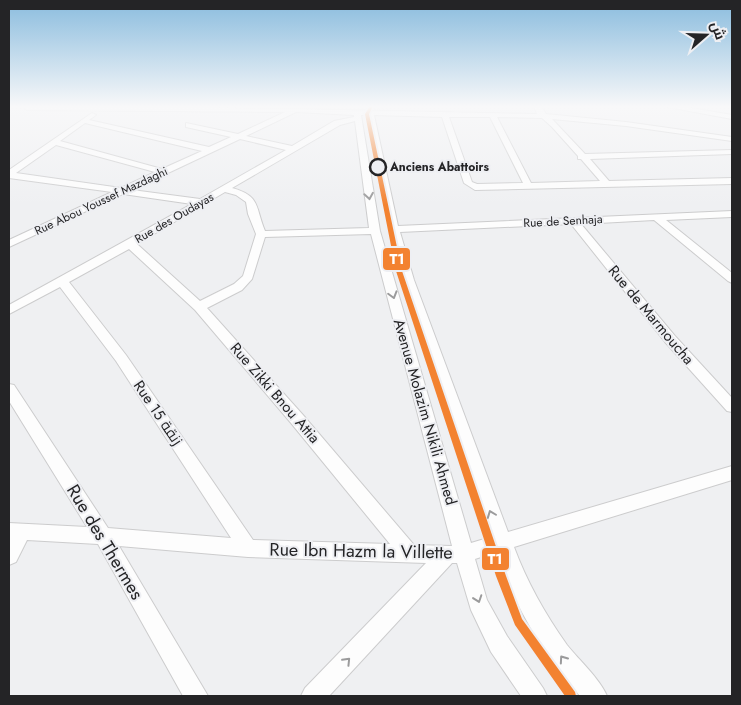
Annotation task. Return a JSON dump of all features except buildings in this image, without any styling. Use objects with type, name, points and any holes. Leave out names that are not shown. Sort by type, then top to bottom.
[{"type":"street","points":[[9,175],[59,139]]},
{"type":"street","points":[[177,139],[209,150]]},
{"type":"street","name":"Rue Abou Youssef Mazdaghi","points":[[9,244],[234,139]]},
{"type":"street","points":[[252,139],[293,149]]},
{"type":"street","name":"Rue des Oudayas","points":[[9,310],[130,244],[310,139]]},
{"type":"street","name":"Avenue Molazim Nikili Ahmed","points":[[366,139],[375,232],[456,554],[499,644],[535,696]]},
{"type":"street","name":"Avenue Molazim Nikili Ahmed","points":[[370,139],[408,280],[514,575],[531,611],[568,666],[595,696]]},
{"type":"street","points":[[453,139],[468,184],[481,188],[732,181]]},
{"type":"street","points":[[504,139],[528,187]]},
{"type":"street","points":[[566,139],[606,184]]},
{"type":"street","points":[[707,139],[732,151]]},
{"type":"street","points":[[55,142],[164,172]]},
{"type":"street","points":[[581,157],[732,151]]},
{"type":"street","points":[[9,175],[199,202]]},
{"type":"street","points":[[199,306],[244,283],[250,272],[261,234],[250,200],[239,193],[224,189]]},
{"type":"street","name":"Rue de Senhaja","points":[[394,229],[732,214]]},
{"type":"street","points":[[656,217],[732,279]]},
{"type":"street","name":"Rue de Marmoucha","points":[[573,220],[648,313],[706,381],[732,407]]},
{"type":"street","points":[[261,234],[375,232]]},
{"type":"street","name":"Rue Zikki Bnou Attia","points":[[130,244],[199,306],[409,553]]},
{"type":"street","name":"Rue 15 زنقة","points":[[62,281],[121,358],[248,548]]},
{"type":"street","name":"Rue des Thermes","points":[[9,390],[103,536],[196,696]]},
{"type":"street","name":"Rue Ibn Hazm la Villette","points":[[15,531],[248,548],[456,554],[732,473]]},
{"type":"street","points":[[9,556],[15,531]]},
{"type":"street","points":[[313,696],[456,554]]},
{"type":"transit line","name":"T1","points":[[372,139],[399,271],[501,576],[518,622],[571,696]]},
{"type":"place","name":"Anciens Abattoirs","points":[[378,167]]}]
